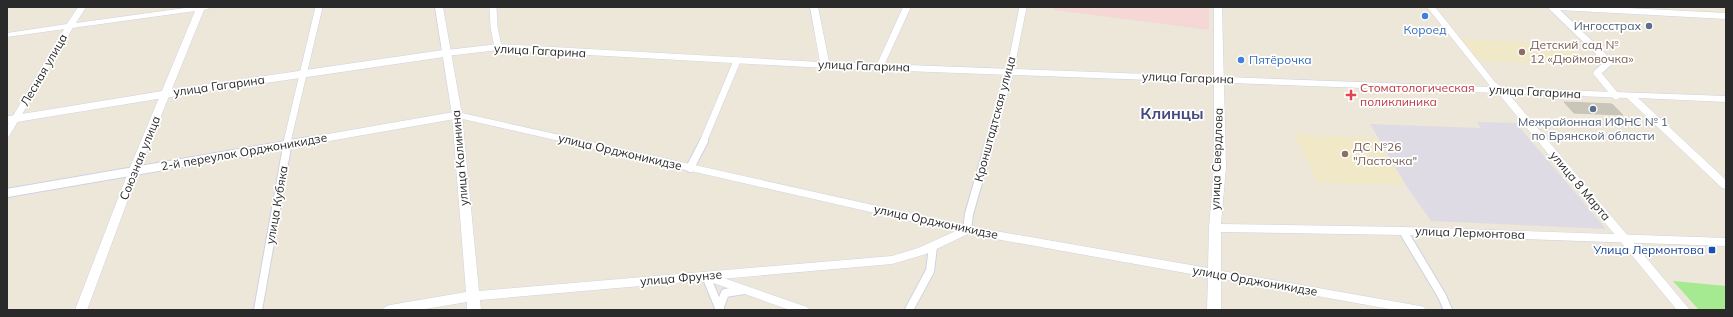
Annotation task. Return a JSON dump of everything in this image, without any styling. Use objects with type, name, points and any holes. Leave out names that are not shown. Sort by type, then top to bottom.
[{"type":"main road","name":"улица Калинина","points":[[439,7],[457,115],[474,310]]},
{"type":"main road","name":"улица Свердлова","points":[[1214,310],[1216,274],[1215,228],[1220,167],[1218,7]]},
{"type":"main road","points":[[1559,7],[1726,16]]},
{"type":"main road","name":"улица Лермонтова","points":[[1215,228],[1403,230],[1726,242]]},
{"type":"main road","name":"улица Фрунзе","points":[[390,310],[473,296],[892,260],[933,247],[967,230]]},
{"type":"main road","name":"улица Орджоникидзе","points":[[967,230],[1216,274]]},
{"type":"street","name":"Лесная улица","points":[[7,133],[82,7]]},
{"type":"street","points":[[7,34],[204,7]]},
{"type":"street","name":"Союзная улица","points":[[81,310],[134,170],[204,7]]},
{"type":"street","name":"улица Кубяка","points":[[258,310],[288,144],[319,7]]},
{"type":"street","points":[[493,7],[494,27],[498,47]]},
{"type":"street","points":[[814,7],[825,64]]},
{"type":"street","points":[[880,66],[907,7]]},
{"type":"street","name":"Кронштадтская улица","points":[[967,230],[969,214],[1010,72],[1023,7]]},
{"type":"street","name":"улица 8 Марта","points":[[1431,7],[1492,84],[1500,90],[1684,310]]},
{"type":"street","points":[[1552,7],[1609,62],[1597,73],[1616,96]]},
{"type":"street","name":"улица Гагарина","points":[[7,120],[166,94],[498,47],[737,61],[1500,90],[1616,96],[1726,99]]},
{"type":"street","points":[[690,168],[697,157],[737,61]]},
{"type":"street","points":[[1630,96],[1726,186]]},
{"type":"street","name":"2-й переулок Орджоникидзе","points":[[7,193],[457,115]]},
{"type":"street","name":"улица Орджоникидзе","points":[[457,115],[967,230]]},
{"type":"street","points":[[1403,230],[1442,296],[1448,310]]},
{"type":"street","points":[[909,310],[930,271],[933,247]]},
{"type":"street","name":"улица Орджоникидзе","points":[[1216,274],[1420,310]]},
{"type":"street","points":[[706,276],[803,310]]},
{"type":"street","points":[[706,276],[719,309]]},
{"type":"street","points":[[719,309],[725,293],[744,290]]},
{"type":"shaded area","points":[[1054,7],[1209,7],[1209,30],[1054,10]]},
{"type":"shaded area","name":"Детский сад № 12 «Дюймовочка»","points":[[1460,39],[1567,44],[1583,63],[1478,61]]},
{"type":"shaded area","points":[[1477,122],[1516,123],[1606,229],[1431,221],[1407,187],[1370,124],[1481,128]]},
{"type":"shaded area","name":"ДС №26 \"Ласточка\"","points":[[1294,134],[1377,138],[1404,185],[1318,183]]},
{"type":"green space","points":[[1673,281],[1726,286],[1726,310],[1699,310]]},
{"type":"building","name":"Межрайонная ИФНС № 1 по Брянской области","points":[[1564,102],[1612,104],[1623,115],[1574,113]]},
{"type":"place","name":"Короед","points":[[1425,16]]},
{"type":"place","name":"Ингосстрах","points":[[1649,26]]},
{"type":"place","name":"Детский сад № 12 «Дюймовочка»","points":[[1522,52]]},
{"type":"place","name":"Пятёрочка","points":[[1241,60]]},
{"type":"place","name":"Стоматологическая поликлиника","points":[[1351,95]]},
{"type":"place","name":"Межрайонная ИФНС № 1 по Брянской области","points":[[1593,109]]},
{"type":"place","name":"ДС №26 \"Ласточка\"","points":[[1345,154]]},
{"type":"place","name":"Улица Лермонтова","points":[[1712,250]]},
{"type":"district","name":"Клинцы","points":[[1172,113]]}]
